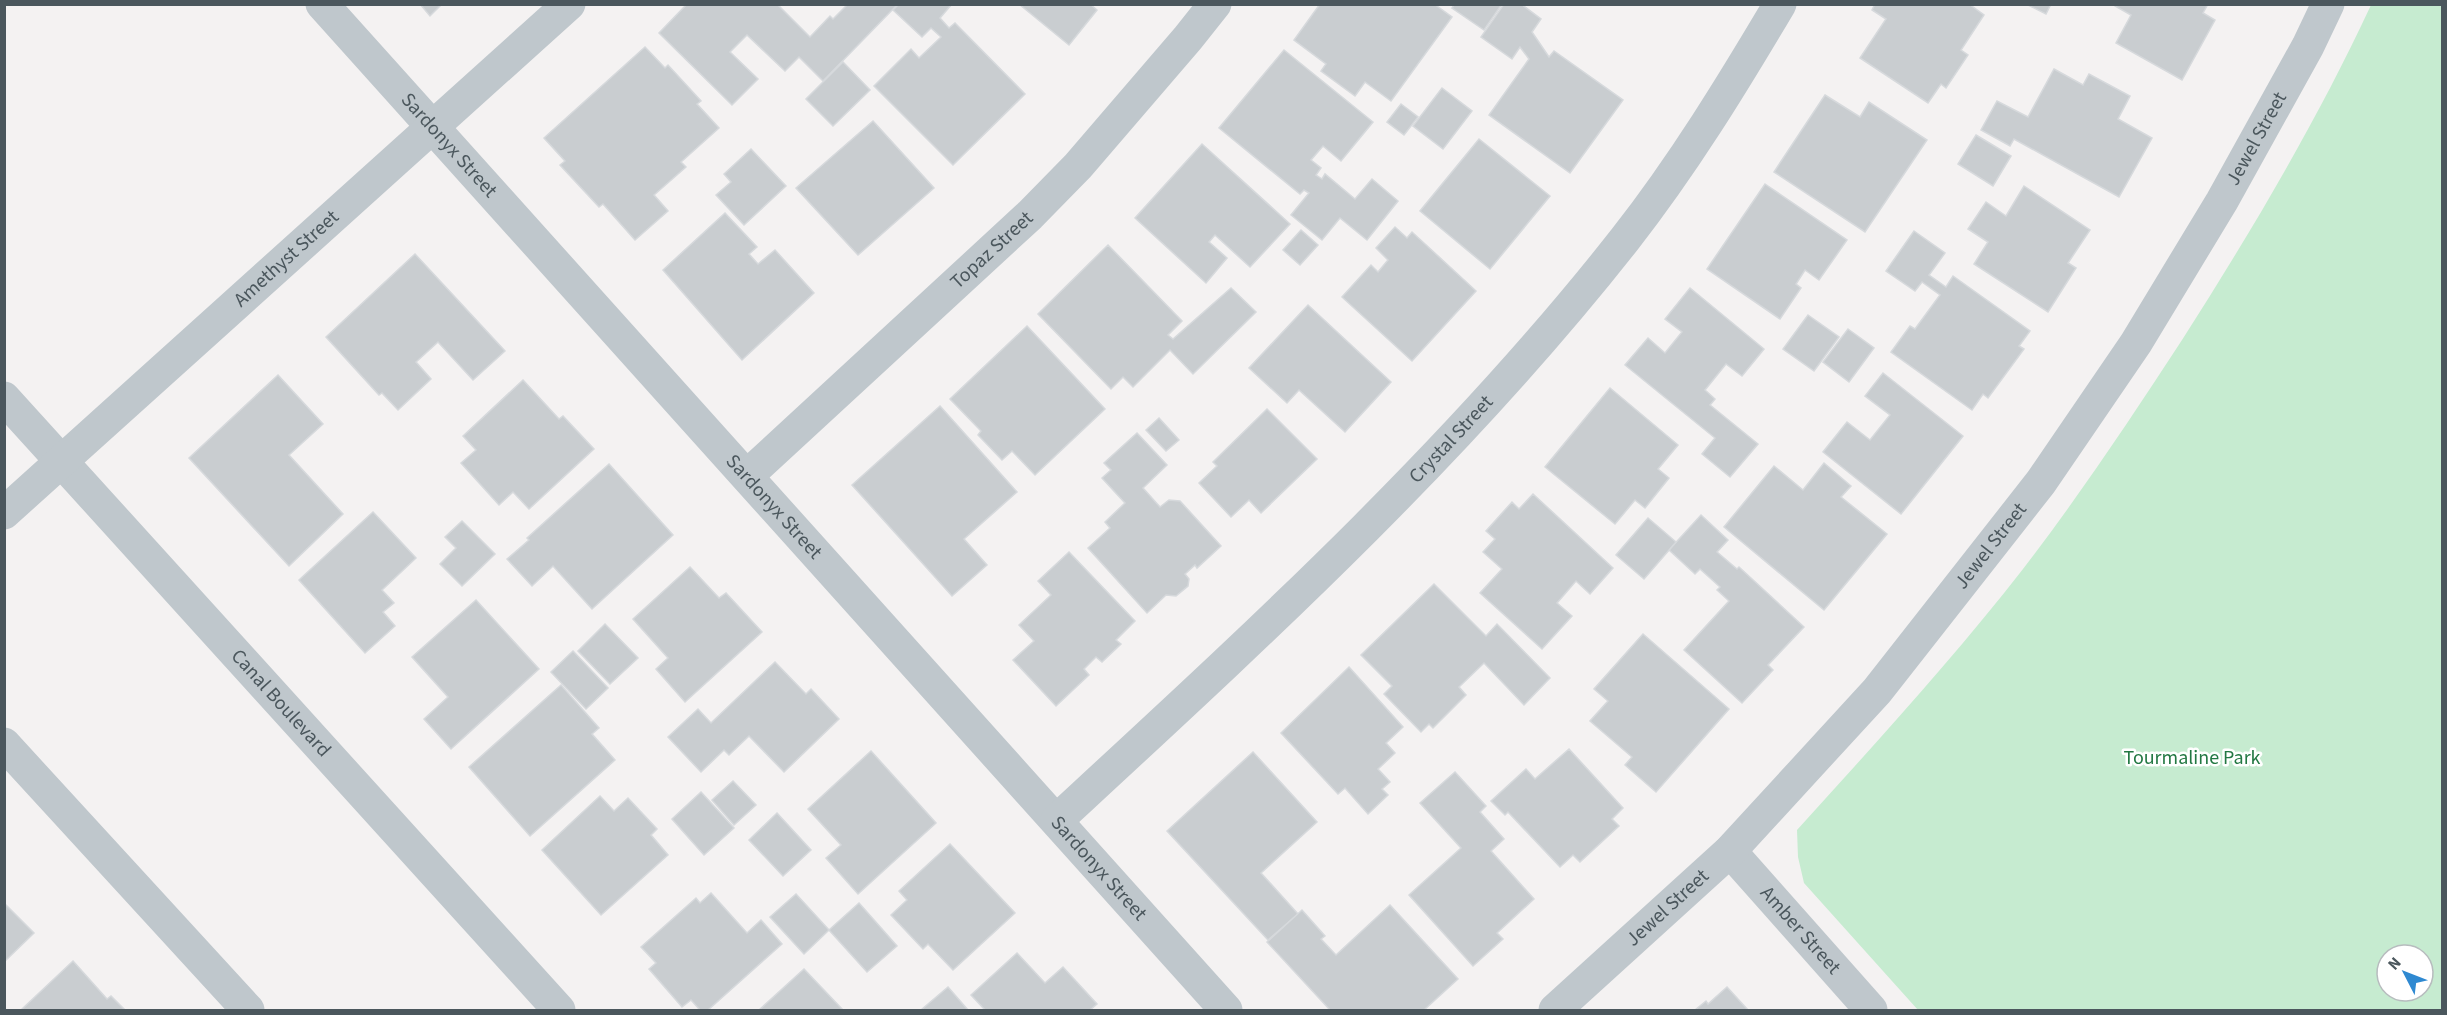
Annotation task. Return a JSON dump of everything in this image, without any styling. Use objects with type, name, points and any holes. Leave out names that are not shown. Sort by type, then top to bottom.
[{"type":"street","name":"Sardonyx Street","points":[[322,4],[1057,820],[1226,1011]]},
{"type":"street","name":"Amethyst Street","points":[[4,513],[569,4]]},
{"type":"street","name":"Topaz Street","points":[[747,476],[1030,215],[1078,166],[1215,4]]},
{"type":"street","name":"Crystal Street","points":[[1057,820],[1288,606],[1393,502],[1520,363],[1626,238],[1718,108],[1780,4]]},
{"type":"street","name":"Jewel Street","points":[[1555,1011],[1730,850],[1877,691],[2041,482],[2136,343],[2222,201],[2308,46],[2328,4]]},
{"type":"street","name":"Canal Boulevard","points":[[4,398],[559,1011]]},
{"type":"street","points":[[4,744],[248,1011]]},
{"type":"street","name":"Amber Street","points":[[1730,850],[1871,1011]]},
{"type":"green space","name":"Tourmaline Park","points":[[2371,5],[2442,5],[2442,1010],[1918,1010],[1804,883],[1798,857],[1797,830],[1969,636],[2023,569],[2085,485],[2182,340],[2233,258],[2282,176]]},
{"type":"building","points":[[420,4],[442,4],[430,16]]},
{"type":"building","points":[[687,4],[777,4],[810,37],[830,16],[833,19],[848,4],[898,4],[823,81],[799,57],[785,71],[747,35],[730,52],[758,79],[732,105],[659,33]]},
{"type":"building","points":[[899,4],[952,4],[940,18],[949,28],[955,23],[1025,94],[953,165],[874,86],[911,49],[919,58],[941,37],[931,28],[922,37],[893,10]]},
{"type":"building","points":[[1019,4],[1090,4],[1097,10],[1069,45]]},
{"type":"building","points":[[1320,4],[1434,4],[1452,17],[1391,101],[1365,82],[1355,96],[1321,71],[1326,64],[1294,40]]},
{"type":"building","points":[[1455,4],[1502,4],[1484,30],[1452,8]]},
{"type":"building","points":[[1504,4],[1521,4],[1541,19],[1532,32],[1549,57],[1554,51],[1623,100],[1570,173],[1489,115],[1529,59],[1520,47],[1512,59],[1481,37]]},
{"type":"building","points":[[1875,4],[1969,4],[1984,15],[1961,50],[1968,55],[1946,88],[1941,84],[1928,103],[1860,58],[1886,19],[1872,10]]},
{"type":"building","points":[[2026,4],[2051,4],[2046,14]]},
{"type":"building","points":[[2116,4],[2208,4],[2203,13],[2215,20],[2182,80],[2116,43],[2131,15],[2115,6]]},
{"type":"building","points":[[645,47],[665,68],[668,65],[701,101],[697,104],[719,128],[681,162],[686,167],[654,195],[668,211],[635,240],[603,204],[599,207],[560,165],[565,161],[544,138]]},
{"type":"building","points":[[1284,50],[1373,122],[1341,161],[1323,146],[1311,160],[1321,168],[1316,175],[1322,179],[1325,174],[1355,199],[1372,179],[1398,201],[1367,240],[1340,218],[1322,240],[1291,215],[1309,193],[1304,190],[1300,194],[1219,128]]},
{"type":"building","points":[[843,62],[870,90],[833,126],[806,99]]},
{"type":"building","points":[[2054,69],[2083,85],[2089,74],[2130,96],[2118,119],[2152,138],[2119,197],[2014,139],[2010,146],[1981,130],[1997,101],[2028,117]]},
{"type":"building","points":[[1442,88],[1472,111],[1443,149],[1413,126]]},
{"type":"building","points":[[1825,95],[1860,117],[1869,102],[1927,140],[1865,232],[1774,172]]},
{"type":"building","points":[[1401,104],[1418,117],[1404,135],[1387,122]]},
{"type":"building","points":[[873,121],[934,188],[858,255],[796,188]]},
{"type":"building","points":[[1976,135],[2011,156],[1993,186],[1958,164]]},
{"type":"building","points":[[1479,139],[1550,196],[1490,269],[1420,211]]},
{"type":"building","points":[[1202,144],[1290,224],[1250,267],[1215,235],[1209,242],[1227,258],[1206,283],[1135,218]]},
{"type":"building","points":[[751,149],[786,186],[744,225],[716,195],[731,182],[724,174]]},
{"type":"building","points":[[1765,184],[1847,240],[1819,280],[1805,270],[1796,284],[1801,288],[1780,319],[1707,269]]},
{"type":"building","points":[[2024,186],[2090,230],[2068,263],[2076,268],[2048,312],[1974,264],[1988,242],[1968,229],[1986,202],[2006,216]]},
{"type":"building","points":[[725,213],[757,247],[749,254],[758,264],[775,250],[814,293],[742,360],[663,270]]},
{"type":"building","points":[[1395,227],[1407,238],[1412,232],[1476,291],[1412,361],[1342,297],[1371,265],[1378,272],[1388,260],[1376,248]]},
{"type":"building","points":[[1301,230],[1318,245],[1300,265],[1283,250]]},
{"type":"building","points":[[1914,231],[1945,253],[1929,275],[1946,287],[1953,276],[2030,331],[2019,346],[2024,349],[1988,398],[1983,394],[1972,410],[1891,352],[1910,326],[1915,329],[1940,295],[1922,282],[1915,291],[1886,271]]},
{"type":"building","points":[[1108,245],[1182,321],[1168,335],[1173,339],[1231,288],[1256,312],[1193,374],[1170,350],[1133,387],[1123,377],[1111,389],[1038,314]]},
{"type":"building","points":[[415,254],[505,351],[473,380],[438,342],[416,362],[431,379],[398,410],[382,393],[379,395],[326,337]]},
{"type":"building","points":[[1690,288],[1764,349],[1742,376],[1726,364],[1705,390],[1715,399],[1710,405],[1758,444],[1730,477],[1702,454],[1715,438],[1625,365],[1648,338],[1665,353],[1682,332],[1665,319]]},
{"type":"building","points":[[1308,305],[1391,382],[1345,432],[1299,390],[1287,403],[1249,368]]},
{"type":"building","points":[[1808,315],[1839,337],[1814,371],[1783,349]]},
{"type":"building","points":[[1027,326],[1105,409],[1035,475],[1012,451],[1002,460],[978,435],[981,431],[950,399]]},
{"type":"building","points":[[1848,329],[1874,348],[1849,382],[1823,362]]},
{"type":"building","points":[[1883,373],[1963,436],[1901,514],[1823,452],[1847,422],[1870,440],[1890,415],[1865,396]]},
{"type":"building","points":[[278,375],[323,424],[289,455],[343,514],[289,566],[189,458]]},
{"type":"building","points":[[523,380],[559,419],[563,416],[594,449],[529,509],[513,492],[499,505],[461,463],[476,450],[463,436]]},
{"type":"building","points":[[1610,388],[1678,445],[1658,469],[1669,478],[1645,508],[1635,500],[1615,524],[1545,467]]},
{"type":"building","points":[[940,406],[1017,492],[964,539],[987,565],[952,596],[852,485]]},
{"type":"building","points":[[1267,409],[1317,459],[1261,513],[1249,500],[1231,517],[1199,483],[1217,466],[1213,462]]},
{"type":"building","points":[[1159,418],[1179,440],[1166,451],[1146,430]]},
{"type":"building","points":[[1137,433],[1167,465],[1143,488],[1160,507],[1169,500],[1180,501],[1221,546],[1197,568],[1195,565],[1185,574],[1189,579],[1188,586],[1176,596],[1166,595],[1147,613],[1088,548],[1110,528],[1105,522],[1125,503],[1102,478],[1111,470],[1104,463]]},
{"type":"building","points":[[1824,463],[1851,486],[1841,497],[1887,534],[1824,610],[1724,527],[1774,466],[1803,490]]},
{"type":"building","points":[[609,464],[673,535],[592,609],[553,566],[532,586],[507,559]]},
{"type":"building","points":[[1533,494],[1613,568],[1590,594],[1576,581],[1557,603],[1572,616],[1542,649],[1480,593],[1502,569],[1483,552],[1495,539],[1486,531],[1512,502],[1519,509]]},
{"type":"building","points":[[373,512],[416,558],[382,590],[394,603],[383,612],[395,626],[365,653],[299,580]]},
{"type":"building","points":[[1701,515],[1728,540],[1717,552],[1737,569],[1739,567],[1804,627],[1768,665],[1773,670],[1742,703],[1684,650],[1729,601],[1717,590],[1720,587],[1700,569],[1695,574],[1669,550]]},
{"type":"building","points":[[1648,518],[1676,542],[1644,579],[1616,555]]},
{"type":"building","points":[[462,521],[495,554],[462,586],[440,564],[456,548],[445,537]]},
{"type":"building","points":[[1069,552],[1135,621],[1116,640],[1121,644],[1102,662],[1096,657],[1084,669],[1089,675],[1056,706],[1013,660],[1034,641],[1019,625],[1051,595],[1038,581]]},
{"type":"building","points":[[690,567],[719,598],[726,593],[762,632],[685,702],[656,669],[668,658],[633,619]]},
{"type":"building","points":[[1434,584],[1486,636],[1497,624],[1550,678],[1524,705],[1484,663],[1459,687],[1466,695],[1433,728],[1429,724],[1421,732],[1384,694],[1392,686],[1361,655]]},
{"type":"building","points":[[476,600],[539,669],[451,749],[424,719],[448,697],[412,657]]},
{"type":"building","points":[[605,624],[638,658],[610,684],[578,651]]},
{"type":"building","points":[[1643,634],[1729,709],[1656,792],[1625,765],[1632,757],[1590,721],[1608,701],[1594,689]]},
{"type":"building","points":[[573,651],[608,688],[586,709],[551,672]]},
{"type":"building","points":[[775,662],[806,694],[811,689],[839,719],[784,772],[749,736],[729,755],[724,750],[701,772],[668,737],[698,709],[711,723]]},
{"type":"building","points":[[1349,667],[1403,727],[1386,743],[1395,753],[1378,769],[1390,782],[1382,789],[1388,795],[1368,814],[1345,788],[1338,794],[1281,733]]},
{"type":"building","points":[[561,685],[599,728],[592,734],[615,760],[530,836],[469,767]]},
{"type":"building","points":[[1569,749],[1623,808],[1612,819],[1619,826],[1580,862],[1573,855],[1560,867],[1508,812],[1505,815],[1491,801],[1526,769],[1535,779]]},
{"type":"building","points":[[871,751],[936,823],[858,894],[826,858],[841,845],[808,809]]},
{"type":"building","points":[[1253,752],[1317,822],[1261,873],[1298,914],[1268,940],[1167,831]]},
{"type":"building","points":[[1455,772],[1486,806],[1480,812],[1504,839],[1491,851],[1534,899],[1497,933],[1503,939],[1473,966],[1409,895],[1461,848],[1420,803]]},
{"type":"building","points":[[733,781],[756,805],[734,825],[712,800]]},
{"type":"building","points":[[701,792],[734,828],[704,855],[672,819]]},
{"type":"building","points":[[600,796],[614,811],[628,798],[657,829],[651,835],[668,855],[601,915],[542,850]]},
{"type":"building","points":[[777,813],[811,850],[783,876],[749,840]]},
{"type":"building","points":[[950,844],[1015,913],[953,970],[928,944],[923,949],[891,915],[907,900],[899,891]]},
{"type":"building","points":[[711,893],[747,933],[761,920],[782,944],[708,1010],[700,1010],[691,1000],[682,1007],[649,969],[656,963],[641,947],[696,898],[700,903]]},
{"type":"building","points":[[796,894],[829,930],[804,954],[770,917]]},
{"type":"building","points":[[4,903],[34,933],[4,962]]},
{"type":"building","points":[[859,903],[897,946],[867,972],[829,930]]},
{"type":"building","points":[[1390,905],[1458,979],[1424,1010],[1330,1010],[1267,942],[1302,910],[1325,936],[1321,939],[1336,955]]},
{"type":"building","points":[[1017,953],[1045,983],[1063,967],[1097,1004],[1090,1010],[985,1010],[971,995]]},
{"type":"building","points":[[73,961],[107,999],[111,996],[125,1010],[21,1010]]},
{"type":"building","points":[[804,969],[843,1010],[759,1010]]},
{"type":"building","points":[[948,987],[968,1010],[921,1010]]},
{"type":"building","points":[[1727,987],[1748,1010],[1695,1010],[1706,1001],[1708,1004]]}]
